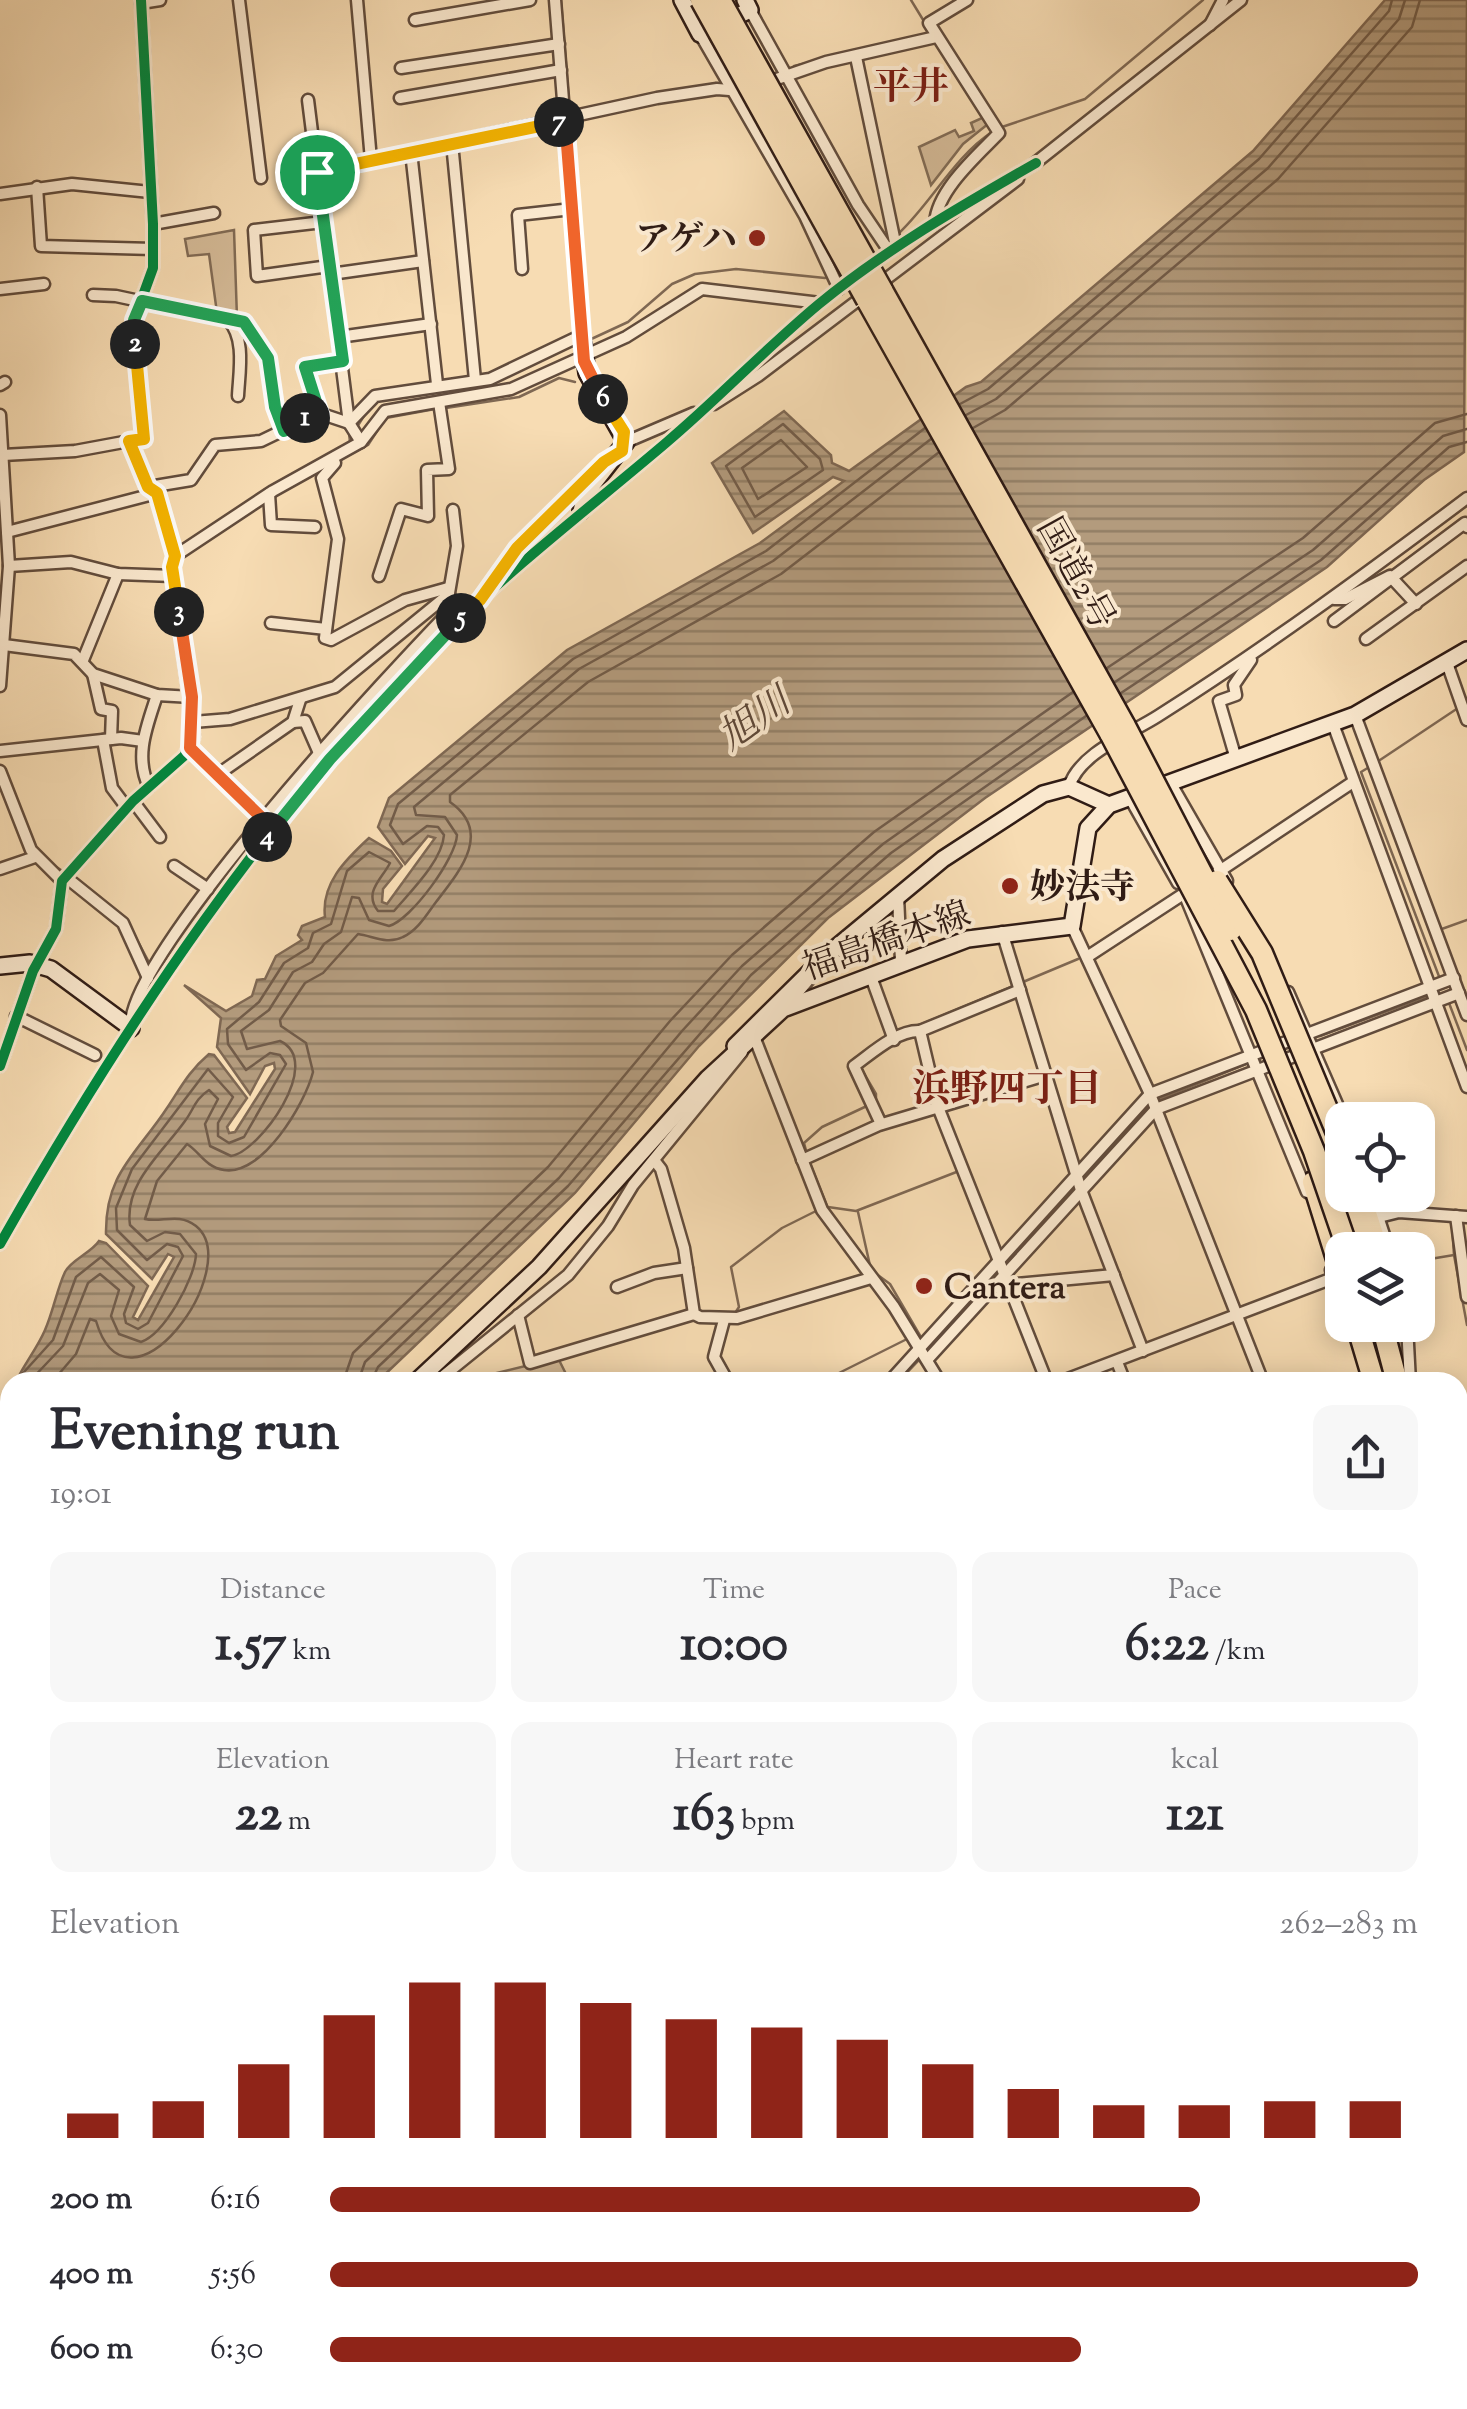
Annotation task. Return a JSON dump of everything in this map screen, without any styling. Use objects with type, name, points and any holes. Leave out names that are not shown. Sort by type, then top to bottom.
[{"type":"highway","name":"国道2号","points":[[700,0],[1190,891],[1283,1072],[1341,1232]]},
{"type":"highway","name":"国道2号","points":[[720,0],[1193,852],[1267,1002],[1325,1149]]},
{"type":"highway","points":[[1193,852],[1232,900],[1262,954],[1325,1105]]},
{"type":"highway","points":[[1190,891],[1313,1182],[1326,1232]]},
{"type":"highway","points":[[1363,1342],[1371,1372]]},
{"type":"highway","points":[[1373,1342],[1381,1372]]},
{"type":"highway","points":[[1386,1342],[1394,1372]]},
{"type":"highway","points":[[1400,1342],[1406,1372]]},
{"type":"main road","points":[[682,0],[700,34],[747,5]]},
{"type":"main road","points":[[580,511],[586,493],[624,447],[590,378],[582,343]]},
{"type":"main road","points":[[1072,926],[1088,828],[1110,805],[1333,724],[1467,650]]},
{"type":"main road","points":[[708,1078],[750,1029],[826,956],[943,858],[1043,794],[1069,786],[1110,805]]},
{"type":"main road","name":"福島橋本線","points":[[427,1372],[539,1267],[708,1078],[750,1044],[782,1009],[901,961],[1002,932],[1072,926]]},
{"type":"main road","points":[[0,966],[38,964],[131,1028]]},
{"type":"street","points":[[3,455],[76,452],[144,439],[134,320],[153,268],[153,224],[141,1],[160,0]]},
{"type":"street","points":[[239,0],[261,178]]},
{"type":"street","points":[[357,0],[371,160]]},
{"type":"street","points":[[415,20],[530,0]]},
{"type":"street","points":[[555,0],[582,343]]},
{"type":"street","points":[[935,223],[940,204],[998,128],[929,23],[966,0]]},
{"type":"street","points":[[1210,26],[1223,0]]},
{"type":"street","points":[[480,600],[517,548],[604,462],[624,447],[758,376],[1000,195],[1036,162],[1241,0]]},
{"type":"street","points":[[747,5],[790,76],[839,172],[892,249]]},
{"type":"street","points":[[700,34],[805,216],[839,289]]},
{"type":"street","points":[[317,172],[670,96],[742,91],[936,37]]},
{"type":"street","points":[[401,68],[559,44]]},
{"type":"street","points":[[856,57],[892,249]]},
{"type":"street","points":[[400,98],[561,70]]},
{"type":"street","points":[[308,100],[350,422],[361,442]]},
{"type":"street","points":[[452,143],[475,380]]},
{"type":"street","points":[[411,152],[438,384]]},
{"type":"street","points":[[0,1244],[131,1028],[206,916],[330,759],[446,633],[820,303],[892,249],[1036,162]]},
{"type":"street","points":[[0,194],[72,184],[150,192]]},
{"type":"street","points":[[36,187],[41,246],[153,250]]},
{"type":"street","points":[[522,269],[518,215],[572,209]]},
{"type":"street","points":[[153,224],[214,213]]},
{"type":"street","points":[[324,222],[254,230],[256,276],[424,261]]},
{"type":"street","points":[[0,289],[44,284]]},
{"type":"street","points":[[350,422],[376,396],[500,376],[582,343],[626,337],[702,288],[820,303]]},
{"type":"street","points":[[93,296],[142,301],[244,322],[268,358],[275,407],[284,431]]},
{"type":"street","points":[[228,320],[235,327],[240,348],[238,396]]},
{"type":"street","points":[[339,337],[431,324]]},
{"type":"street","points":[[175,556],[269,494],[361,442],[385,412],[495,395],[582,343]]},
{"type":"street","points":[[320,414],[305,367],[343,361]]},
{"type":"street","points":[[379,576],[402,509],[428,516],[427,470],[449,468],[439,402]]},
{"type":"street","points":[[4,526],[191,480],[215,445],[261,441],[320,414],[350,422]]},
{"type":"street","points":[[0,415],[9,566],[2,598],[4,645],[0,686]]},
{"type":"street","points":[[0,1066],[16,1016],[56,929],[65,880],[130,805],[190,748],[192,697],[173,576],[175,556],[153,490],[129,441]]},
{"type":"street","points":[[342,453],[322,478],[338,538],[324,638],[331,640],[392,606],[449,591]]},
{"type":"street","points":[[269,494],[271,525],[315,527]]},
{"type":"street","points":[[1069,786],[1076,771],[1101,751],[1252,656],[1467,498]]},
{"type":"street","points":[[193,722],[230,719],[335,688],[449,591],[457,546],[454,510]]},
{"type":"street","points":[[1334,622],[1465,523],[1467,526]]},
{"type":"street","points":[[9,566],[70,562],[118,574],[173,576]]},
{"type":"street","points":[[1366,639],[1467,566]]},
{"type":"street","points":[[83,660],[118,574]]},
{"type":"street","points":[[1333,599],[1345,599],[1394,576]]},
{"type":"street","points":[[1394,576],[1416,604]]},
{"type":"street","points":[[449,591],[458,603]]},
{"type":"street","points":[[446,633],[458,603]]},
{"type":"street","points":[[131,1028],[132,1008],[148,978],[208,890],[319,753],[458,603]]},
{"type":"street","points":[[271,623],[326,629]]},
{"type":"street","points":[[4,645],[74,654],[83,660],[93,674],[101,708],[112,711],[107,740],[112,788],[160,837]]},
{"type":"street","points":[[1236,759],[1219,701],[1236,696],[1234,685],[1252,656]]},
{"type":"street","points":[[1447,664],[1467,720]]},
{"type":"street","points":[[93,674],[157,695],[192,697]]},
{"type":"street","points":[[149,787],[141,764],[143,741],[157,695]]},
{"type":"street","points":[[293,722],[300,700]]},
{"type":"street","points":[[1355,714],[1436,931],[1467,1086]]},
{"type":"street","points":[[217,775],[293,722],[305,721],[319,753]]},
{"type":"street","points":[[1333,724],[1352,779],[1445,989],[1467,1015]]},
{"type":"street","points":[[0,751],[107,740],[143,741]]},
{"type":"street","points":[[190,748],[262,821]]},
{"type":"street","points":[[0,771],[35,857],[123,923],[148,978]]},
{"type":"street","points":[[1087,957],[1352,779]]},
{"type":"street","points":[[1170,782],[1254,922],[1308,1032],[1337,1102]]},
{"type":"street","points":[[1131,800],[1190,891],[1325,1240]]},
{"type":"street","points":[[256,851],[252,848],[262,821]]},
{"type":"street","points":[[0,869],[35,857]]},
{"type":"street","points":[[174,866],[208,890]]},
{"type":"street","points":[[898,896],[901,961]]},
{"type":"street","points":[[1072,926],[1153,1102],[1259,1372]]},
{"type":"street","points":[[1002,932],[1079,1182],[1143,1351]]},
{"type":"street","points":[[782,1009],[811,982],[826,956]]},
{"type":"street","points":[[870,974],[894,1038]]},
{"type":"street","points":[[881,1124],[858,1063],[894,1038],[920,1031],[1019,987]]},
{"type":"street","points":[[922,1347],[992,1287],[1079,1182],[1153,1102],[1253,1053],[1445,989]]},
{"type":"street","points":[[898,1372],[1003,1271],[1153,1102],[1259,1070],[1445,989]]},
{"type":"street","points":[[16,1016],[96,1054]]},
{"type":"street","points":[[920,1031],[938,1107],[1044,1372]]},
{"type":"street","points":[[453,1372],[568,1276],[654,1160],[750,1044],[806,1158],[821,1209],[922,1347],[935,1372]]},
{"type":"street","points":[[806,1158],[881,1124],[1046,1075]]},
{"type":"street","points":[[654,1160],[670,1197],[694,1314]]},
{"type":"street","points":[[1377,1212],[1384,1232]]},
{"type":"street","points":[[1379,1217],[1399,1212],[1461,1216],[1467,1297]]},
{"type":"street","points":[[617,1287],[654,1273],[687,1268]]},
{"type":"street","points":[[1003,1271],[1114,1275]]},
{"type":"street","points":[[518,1315],[530,1363],[694,1314],[721,1320],[780,1308],[871,1278]]},
{"type":"street","points":[[1088,1372],[1325,1281]]},
{"type":"street","points":[[721,1320],[714,1357],[722,1372]]},
{"type":"street","points":[[1356,1342],[1369,1372]]},
{"type":"street","points":[[1407,1342],[1408,1372]]},
{"type":"street","points":[[1117,1362],[1121,1372]]},
{"type":"shaded area","points":[[984,117],[988,124],[963,144],[931,185],[919,147],[955,130],[959,137],[974,131],[971,123]]},
{"type":"shaded area","points":[[234,230],[237,318],[217,313],[209,254],[188,256],[185,239]]},
{"type":"shaded area","points":[[558,1358],[565,1372],[501,1372]]},
{"type":"water","name":"旭川","points":[[1385,0],[1467,0],[1464,452],[1424,480],[1327,567],[985,798],[828,918],[699,1046],[575,1193],[387,1372],[22,1372],[45,1330],[65,1272],[99,1241],[106,1243],[148,1286],[133,1317],[138,1320],[174,1257],[168,1254],[152,1279],[106,1234],[107,1213],[125,1165],[191,1073],[209,1054],[214,1055],[247,1098],[227,1127],[229,1133],[235,1132],[275,1069],[274,1063],[265,1066],[250,1094],[217,1047],[221,1018],[184,985],[226,1011],[252,996],[257,980],[265,979],[276,956],[302,940],[298,935],[302,926],[325,917],[331,883],[343,864],[369,838],[391,851],[402,866],[383,889],[382,902],[387,904],[435,838],[428,836],[405,864],[378,827],[389,798],[567,650],[760,543],[844,481],[833,477],[753,533],[712,463],[784,411],[831,455],[832,463],[849,471],[966,387],[981,382],[1253,151]]},
{"type":"waterway","points":[[561,0],[570,114]]},
{"type":"waterway","points":[[911,0],[925,23]]},
{"type":"waterway","points":[[999,128],[1085,99],[1203,0]]},
{"type":"waterway","points":[[794,66],[807,63]]},
{"type":"waterway","points":[[699,87],[716,83]]},
{"type":"waterway","points":[[571,122],[590,338]]},
{"type":"waterway","points":[[899,233],[966,154],[992,132]]},
{"type":"waterway","points":[[587,341],[628,322],[672,284],[695,274],[736,269],[825,278]]},
{"type":"waterway","points":[[446,408],[519,397],[559,378],[575,382]]},
{"type":"waterway","points":[[386,418],[435,409]]},
{"type":"waterway","points":[[357,427],[367,411]]},
{"type":"waterway","points":[[353,453],[368,445],[381,425]]},
{"type":"waterway","points":[[262,445],[295,430]]},
{"type":"waterway","points":[[349,433],[350,442]]},
{"type":"waterway","points":[[195,483],[219,449]]},
{"type":"waterway","points":[[19,524],[137,493]]},
{"type":"waterway","points":[[1377,762],[1458,708]]},
{"type":"waterway","points":[[1371,766],[1361,772],[1440,979]]},
{"type":"waterway","points":[[50,863],[61,870]]},
{"type":"waterway","points":[[92,892],[113,909]]},
{"type":"waterway","points":[[1439,930],[1467,920]]},
{"type":"waterway","points":[[129,925],[151,966]]},
{"type":"waterway","points":[[1023,982],[1078,959]]},
{"type":"waterway","points":[[917,1026],[1016,985]]},
{"type":"waterway","points":[[1320,1036],[1431,995]]},
{"type":"waterway","points":[[1449,1003],[1467,1050]]},
{"type":"waterway","points":[[1155,1101],[1246,1064]]},
{"type":"waterway","points":[[859,1065],[876,1094],[876,1102]]},
{"type":"waterway","points":[[807,1154],[804,1143],[822,1127],[869,1105]]},
{"type":"waterway","points":[[1082,1176],[1149,1106]]},
{"type":"waterway","points":[[809,1161],[827,1206]]},
{"type":"waterway","points":[[828,1207],[856,1211],[959,1171]]},
{"type":"waterway","points":[[1006,1263],[1074,1186]]},
{"type":"waterway","points":[[735,1313],[739,1307],[731,1267],[782,1228],[816,1211]]},
{"type":"waterway","points":[[858,1212],[871,1270],[890,1284],[922,1339]]},
{"type":"waterway","points":[[1435,1258],[1454,1255],[1452,1225]]},
{"type":"waterway","points":[[1454,1255],[1467,1325]]},
{"type":"waterway","points":[[926,1352],[998,1273]]},
{"type":"waterway","points":[[709,1355],[718,1324]]},
{"type":"waterway","points":[[841,1372],[909,1338]]},
{"type":"waterway","points":[[908,1372],[921,1358]]},
{"type":"cycle path","points":[[0,1066],[33,971],[56,929],[62,881],[133,801],[184,756],[194,737],[172,567],[175,556],[157,493],[148,487],[129,441],[143,439],[134,320],[153,268],[141,0]]},
{"type":"cycle path","points":[[0,1244],[97,1081],[203,922],[319,771],[448,631],[844,284],[952,212],[1036,163]]},
{"type":"place","name":"アゲハ","points":[[757,238]]},
{"type":"place","name":"妙法寺","points":[[1010,886]]},
{"type":"place","name":"Cantera","points":[[924,1286]]},
{"type":"district","name":"平井","points":[[911,86]]},
{"type":"district","name":"浜野四丁目","points":[[1007,1088]]},
{"type":"route","points":[[565,119],[584,361],[626,442],[622,451],[604,462],[517,548],[494,575],[480,600],[330,759],[256,851],[252,848],[264,820],[190,748],[194,737],[192,697],[172,567],[175,556],[157,493],[148,487],[129,441],[144,439],[134,320],[142,301],[244,322],[268,358],[275,407],[284,431],[306,417],[320,414],[305,367],[343,361],[317,172],[565,119]]}]
